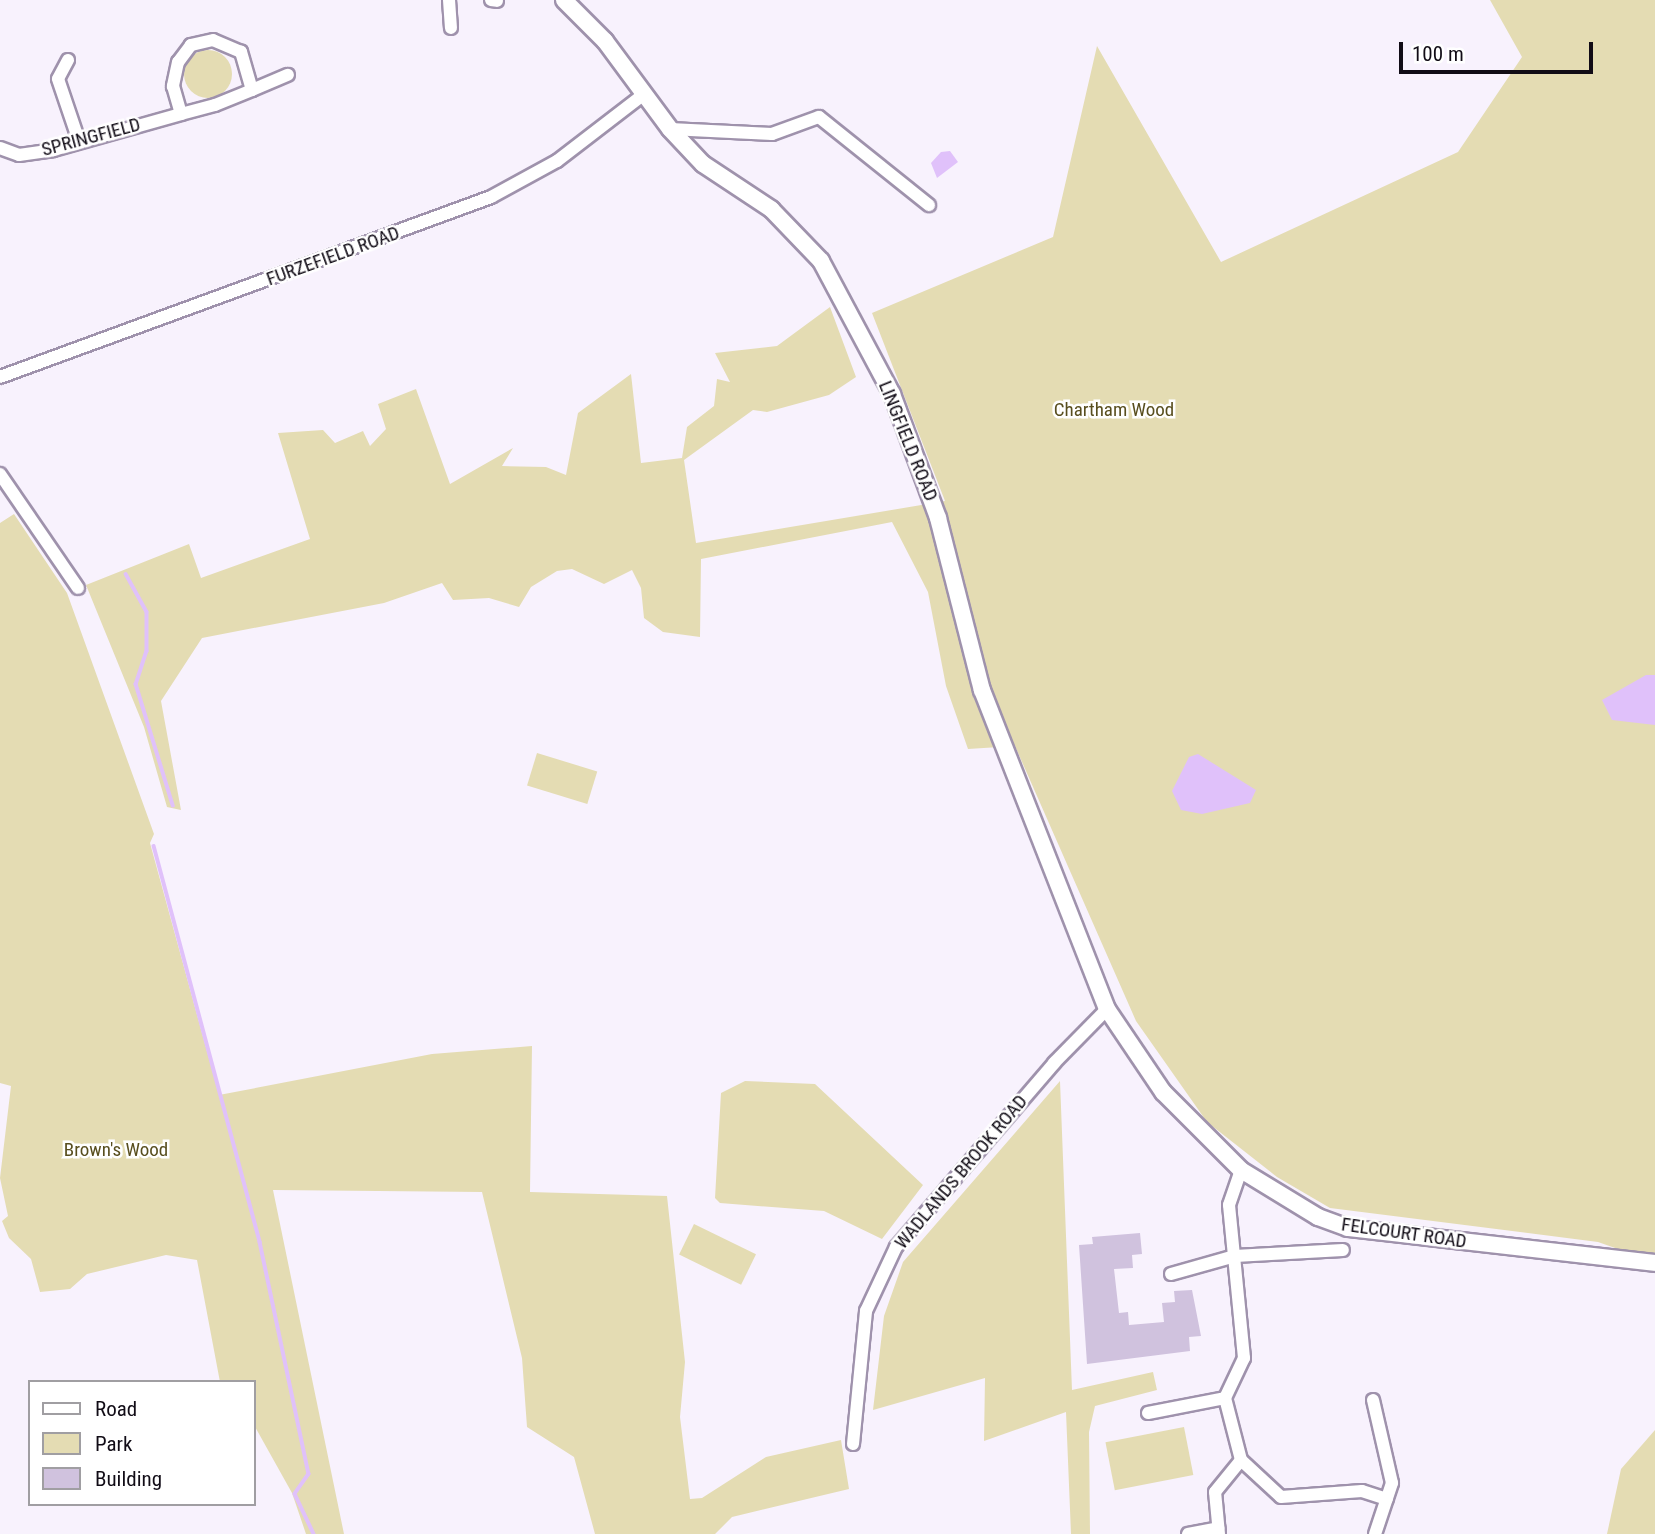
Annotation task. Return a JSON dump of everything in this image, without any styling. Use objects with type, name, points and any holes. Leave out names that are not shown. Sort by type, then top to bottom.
[{"type":"street","points":[[449,0],[451,28]]},
{"type":"street","name":"LINGFIELD ROAD","points":[[564,0],[605,41],[670,130],[703,164],[799,232],[821,261],[892,394],[938,518],[982,690],[1097,979]]},
{"type":"street","points":[[181,114],[173,86],[178,62],[191,45],[229,43],[249,69],[252,90]]},
{"type":"street","points":[[68,60],[58,79],[79,141]]},
{"type":"street","name":"SPRINGFIELD","points":[[0,148],[19,155],[79,141],[181,114],[288,75]]},
{"type":"street","name":"FURZEFIELD ROAD","points":[[0,377],[491,197],[557,161],[644,94]]},
{"type":"street","points":[[670,130],[772,134],[819,117],[929,205]]},
{"type":"street","points":[[0,474],[78,588]]},
{"type":"street","name":"FELCOURT ROAD","points":[[1097,979],[1107,1009],[1163,1093],[1241,1170],[1318,1217],[1348,1228],[1655,1264]]},
{"type":"street","name":"WADLANDS BROOK ROAD","points":[[853,1444],[866,1311],[896,1247],[1045,1072],[1107,1009]]},
{"type":"street","points":[[1241,1170],[1228,1205],[1244,1358],[1225,1398],[1241,1460],[1281,1497],[1362,1491],[1387,1499]]},
{"type":"street","points":[[1171,1274],[1235,1256],[1343,1250]]},
{"type":"street","points":[[1149,1413],[1225,1398]]},
{"type":"street","points":[[1373,1399],[1392,1483],[1374,1534]]},
{"type":"street","points":[[1188,1534],[1219,1531],[1215,1492],[1241,1460]]},
{"type":"green space","name":"Chartham Wood","points":[[1490,0],[1655,0],[1655,1262],[1598,1242],[1330,1208],[1277,1177],[1207,1122],[1136,1021],[1015,746],[968,749],[946,686],[928,592],[892,522],[701,559],[700,637],[663,632],[644,618],[641,588],[632,570],[604,584],[572,569],[557,571],[531,587],[519,607],[489,598],[453,600],[442,583],[384,603],[202,638],[161,701],[181,810],[167,807],[144,727],[86,585],[189,544],[201,578],[310,539],[278,433],[323,430],[335,443],[363,431],[370,446],[386,429],[378,404],[416,389],[450,484],[513,448],[502,466],[546,467],[566,475],[578,413],[631,374],[641,463],[682,458],[687,427],[714,406],[717,379],[730,382],[715,353],[777,346],[830,307],[856,377],[829,395],[767,412],[753,410],[684,460],[696,543],[945,501],[872,313],[1053,237],[1097,46],[1221,262],[1458,152],[1522,57]]},
{"type":"green space","points":[[208,50],[225,57],[232,74],[225,91],[208,98],[191,91],[184,74],[191,57]]},
{"type":"green space","name":"Brown's Wood","points":[[14,514],[67,593],[154,834],[150,843],[219,1095],[432,1054],[532,1046],[530,1192],[667,1196],[685,1362],[680,1417],[690,1499],[702,1498],[766,1457],[841,1440],[849,1489],[732,1517],[715,1534],[595,1534],[574,1457],[527,1427],[522,1358],[482,1192],[273,1190],[344,1534],[306,1534],[292,1493],[256,1429],[256,1380],[220,1380],[197,1260],[166,1255],[87,1274],[70,1289],[40,1292],[31,1259],[9,1238],[2,1221],[8,1216],[0,1178],[11,1086],[0,1083],[0,523]]},
{"type":"green space","points":[[537,753],[597,771],[587,804],[527,786]]},
{"type":"green space","points":[[745,1081],[815,1084],[923,1185],[882,1239],[824,1211],[720,1203],[715,1198],[721,1093]]},
{"type":"green space","points":[[1060,1081],[1072,1390],[1153,1372],[1157,1390],[1095,1406],[1089,1432],[1090,1534],[1071,1534],[1066,1412],[984,1441],[985,1378],[873,1410],[884,1316],[903,1262]]},
{"type":"green space","points":[[694,1224],[756,1254],[741,1285],[679,1255]]},
{"type":"green space","points":[[1184,1427],[1193,1475],[1115,1490],[1105,1442]]},
{"type":"green space","points":[[1655,1430],[1655,1534],[1607,1534],[1621,1469]]},
{"type":"shaded area","points":[[950,151],[958,162],[937,178],[931,163],[941,152]]},
{"type":"shaded area","points":[[1646,675],[1655,675],[1655,725],[1612,720],[1602,700]]},
{"type":"shaded area","points":[[1198,754],[1256,790],[1250,803],[1202,814],[1181,810],[1172,791],[1189,757]]},
{"type":"building","points":[[1140,1233],[1142,1254],[1132,1255],[1133,1268],[1114,1269],[1119,1313],[1128,1312],[1129,1325],[1164,1322],[1162,1303],[1175,1302],[1174,1291],[1192,1290],[1201,1336],[1189,1337],[1190,1351],[1087,1364],[1079,1245],[1093,1244],[1092,1237]]},
{"type":"waterway","points":[[126,574],[147,612],[147,651],[136,684],[173,805]]},
{"type":"waterway","points":[[154,846],[260,1242],[309,1474],[295,1494],[314,1534]]}]
